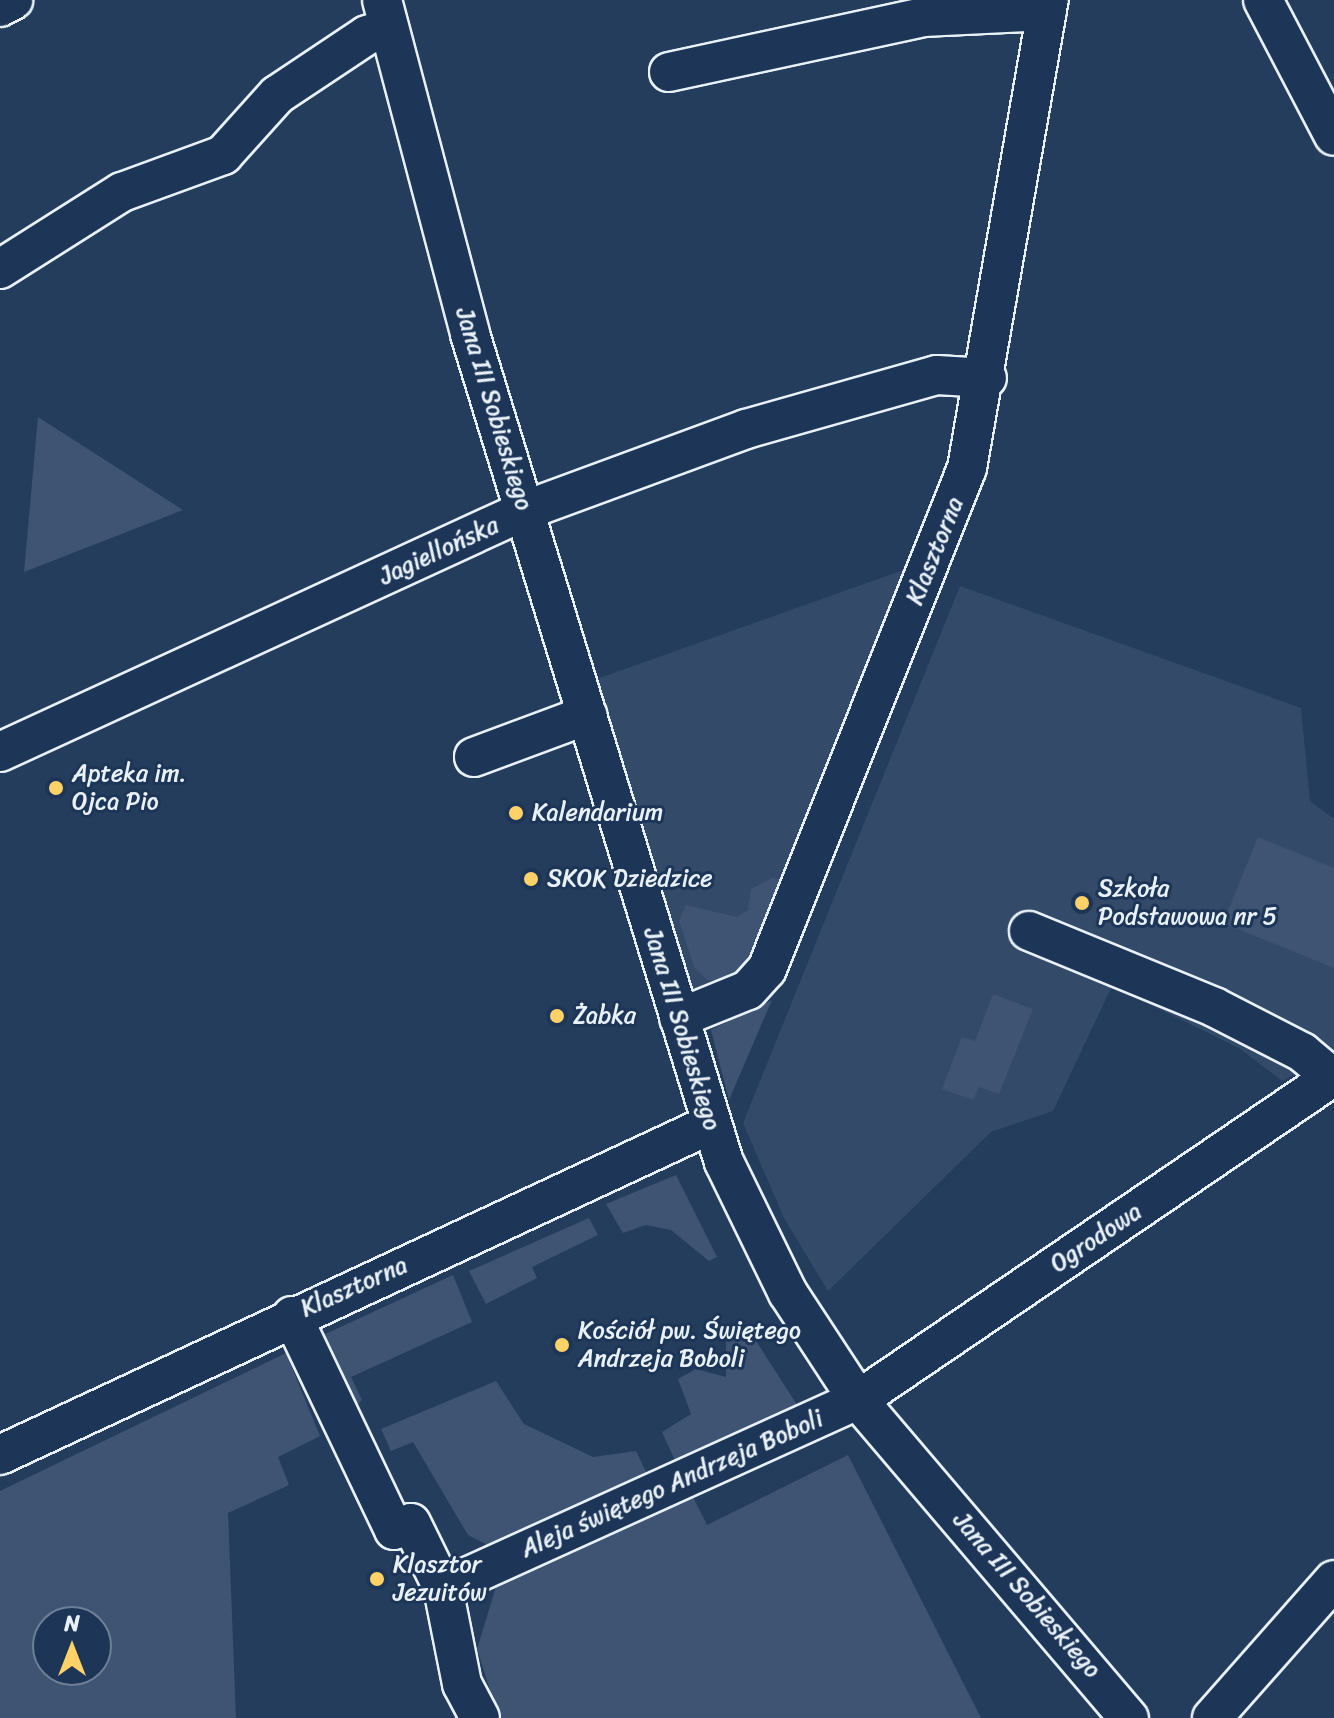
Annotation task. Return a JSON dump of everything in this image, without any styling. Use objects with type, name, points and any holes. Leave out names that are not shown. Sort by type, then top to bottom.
[{"type":"street","points":[[0,7],[13,0]]},
{"type":"street","points":[[1263,0],[1334,136]]},
{"type":"street","name":"Klasztorna","points":[[669,72],[923,17],[1048,6],[987,378],[967,468],[767,969],[748,990],[679,1018]]},
{"type":"street","points":[[0,269],[122,192],[223,155],[277,95],[367,35],[386,14]]},
{"type":"street","name":"Jana III Sobieskiego","points":[[386,14],[526,510],[711,1124],[788,1293],[858,1400],[1129,1718]]},
{"type":"street","name":"Jagiellońska","points":[[0,752],[526,510],[746,429],[937,375],[987,378]]},
{"type":"street","points":[[474,757],[587,715]]},
{"type":"street","points":[[1029,931],[1214,1007],[1302,1052],[1333,1077]]},
{"type":"street","name":"Ogrodowa","points":[[858,1400],[1333,1077]]},
{"type":"street","name":"Klasztorna","points":[[0,1455],[292,1316],[711,1124]]},
{"type":"street","points":[[292,1316],[394,1530],[411,1523],[443,1588],[462,1684],[480,1718]]},
{"type":"street","name":"Aleja świętego Andrzeja Boboli","points":[[443,1588],[858,1400]]},
{"type":"street","points":[[1212,1718],[1334,1580]]},
{"type":"shaded area","points":[[38,417],[183,510],[24,572]]},
{"type":"shaded area","points":[[923,563],[758,973],[690,994],[594,680]]},
{"type":"shaded area","name":"Szkoła Podstawowa nr 5","points":[[960,586],[1301,708],[1310,801],[1334,819],[1334,1054],[1282,1081],[1239,1048],[1112,986],[1053,1111],[991,1132],[828,1291],[784,1218],[743,1123]]},
{"type":"shaded area","points":[[1258,837],[1334,868],[1334,968],[1223,923]]},
{"type":"shaded area","points":[[772,878],[783,880],[749,965],[725,980],[707,980],[694,967],[679,920],[686,905],[737,917],[748,910],[751,889]]},
{"type":"shaded area","points":[[993,994],[1033,1009],[999,1094],[979,1087],[973,1100],[942,1089],[962,1037],[975,1041]]},
{"type":"shaded area","points":[[772,1000],[729,1100],[711,1030]]},
{"type":"shaded area","points":[[676,1175],[717,1257],[709,1261],[671,1230],[646,1225],[623,1233],[606,1204]]},
{"type":"shaded area","points":[[589,1218],[598,1235],[532,1267],[537,1278],[486,1304],[469,1271]]},
{"type":"shaded area","points":[[453,1275],[472,1322],[351,1377],[362,1400],[352,1410],[321,1336]]},
{"type":"shaded area","points":[[751,1333],[799,1408],[677,1465],[662,1432],[691,1414],[678,1379],[696,1369],[726,1377],[726,1338]]},
{"type":"shaded area","points":[[286,1353],[320,1436],[278,1457],[289,1485],[228,1513],[236,1718],[0,1718],[0,1491]]},
{"type":"shaded area","points":[[496,1381],[524,1424],[593,1457],[636,1451],[649,1478],[494,1548],[468,1535],[413,1442],[391,1451],[381,1429]]},
{"type":"shaded area","points":[[848,1455],[981,1718],[499,1718],[477,1649],[498,1580],[691,1493],[707,1525]]},
{"type":"place","name":"Apteka im. Ojca Pio","points":[[56,788]]},
{"type":"place","name":"Kalendarium","points":[[516,813]]},
{"type":"place","name":"SKOK Dziedzice","points":[[531,879]]},
{"type":"place","name":"Szkoła Podstawowa nr 5","points":[[1082,903]]},
{"type":"place","name":"Żabka","points":[[557,1016]]},
{"type":"place","name":"Kościół pw. Świętego Andrzeja Boboli","points":[[562,1345]]},
{"type":"place","name":"Klasztor Jezuitów","points":[[377,1579]]}]
